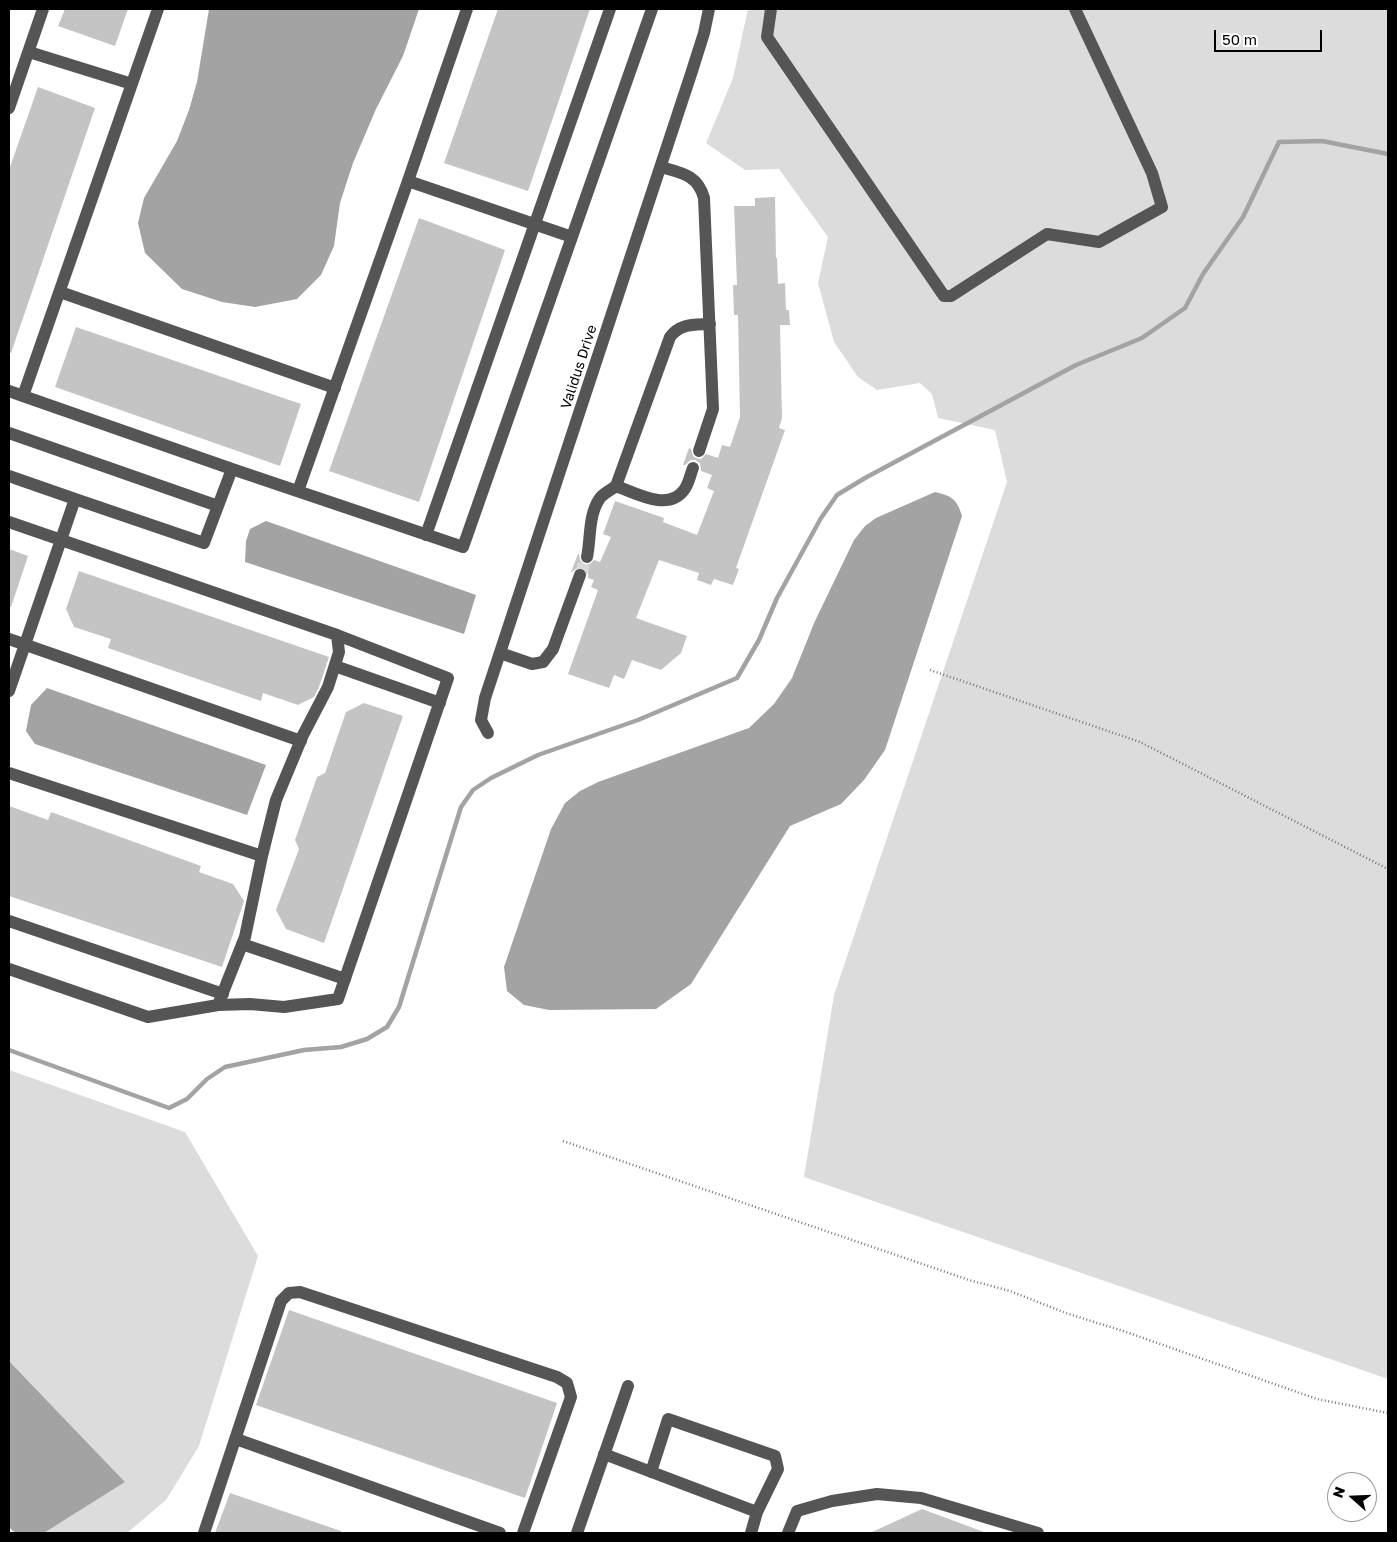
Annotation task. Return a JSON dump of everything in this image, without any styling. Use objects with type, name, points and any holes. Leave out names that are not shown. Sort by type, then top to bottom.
[{"type":"street","points":[[9,108],[43,9]]},
{"type":"street","points":[[23,396],[158,9]]},
{"type":"street","points":[[298,491],[408,181],[466,9]]},
{"type":"street","points":[[426,535],[610,9]]},
{"type":"street","points":[[9,391],[463,548],[652,9]]},
{"type":"street","name":"Validus Drive","points":[[488,733],[482,720],[485,698],[661,167],[698,52],[709,9]]},
{"type":"street","points":[[771,9],[767,37],[944,296],[951,296],[1047,234],[1099,242],[1162,207],[1152,173],[1075,9]]},
{"type":"street","points":[[29,52],[132,84]]},
{"type":"street","points":[[661,167],[697,181],[702,189],[704,198],[713,409],[699,451]]},
{"type":"street","points":[[408,181],[572,237]]},
{"type":"street","points":[[60,292],[335,388]]},
{"type":"street","points":[[587,558],[589,531],[593,512],[600,498],[616,486],[670,337],[674,331],[686,325],[710,324]]},
{"type":"street","points":[[9,432],[218,506]]},
{"type":"street","points":[[616,486],[658,501],[668,501],[677,497],[685,490],[693,468]]},
{"type":"street","points":[[9,476],[204,543],[232,469]]},
{"type":"street","points":[[9,691],[75,499]]},
{"type":"street","points":[[9,522],[337,635],[448,678],[338,999],[284,1007],[220,999],[9,921]]},
{"type":"street","points":[[500,653],[532,664],[543,662],[554,649],[580,575]]},
{"type":"street","points":[[220,999],[245,937],[276,800],[301,741],[328,687],[340,652],[337,635]]},
{"type":"street","points":[[9,639],[301,741]]},
{"type":"street","points":[[335,666],[440,703]]},
{"type":"street","points":[[9,773],[262,856]]},
{"type":"street","points":[[242,944],[345,979]]},
{"type":"street","points":[[9,969],[148,1017],[220,999]]},
{"type":"street","points":[[204,1533],[282,1301],[289,1293],[300,1292],[557,1377],[566,1382],[571,1397],[522,1533]]},
{"type":"street","points":[[577,1533],[628,1386]]},
{"type":"street","points":[[651,1472],[668,1418],[775,1456],[778,1469],[757,1512],[751,1533]]},
{"type":"street","points":[[236,1439],[500,1533]]},
{"type":"street","points":[[604,1454],[757,1512]]},
{"type":"street","points":[[788,1533],[796,1511],[832,1501],[877,1494],[921,1498],[1014,1530],[1038,1533]]},
{"type":"path","points":[[930,670],[1140,742],[1388,869]]},
{"type":"path","points":[[563,1141],[969,1280],[1010,1291],[1066,1313],[1317,1399],[1388,1413]]},
{"type":"shaded area","points":[[209,9],[419,9],[403,56],[376,109],[353,163],[340,203],[334,246],[321,275],[297,299],[255,307],[222,302],[182,289],[145,253],[138,223],[144,198],[177,141],[189,110],[197,82]]},
{"type":"shaded area","points":[[748,9],[1388,9],[1388,1379],[804,1177],[834,995],[1007,482],[995,430],[938,418],[932,394],[920,383],[877,390],[858,377],[834,342],[818,283],[828,237],[779,169],[745,170],[706,143],[733,78]]},
{"type":"shaded area","points":[[935,492],[953,499],[962,516],[885,750],[864,780],[841,804],[790,826],[691,984],[656,1009],[549,1010],[524,1005],[507,991],[504,967],[551,829],[565,803],[580,791],[598,782],[749,728],[774,704],[792,678],[815,621],[854,540],[865,526],[876,518]]},
{"type":"shaded area","points":[[266,521],[476,595],[464,634],[245,562],[246,541],[250,529]]},
{"type":"shaded area","points":[[47,688],[266,765],[247,815],[35,744],[26,731],[31,705]]},
{"type":"shaded area","points":[[9,1070],[185,1132],[258,1256],[199,1446],[166,1500],[127,1533],[44,1533],[125,1482],[9,1361]]},
{"type":"shaded area","points":[[9,1361],[125,1482],[44,1533],[15,1533],[9,1527]]},
{"type":"building","points":[[65,9],[128,9],[115,46],[58,26]]},
{"type":"building","points":[[498,9],[590,9],[528,191],[444,163]]},
{"type":"building","points":[[38,87],[95,108],[11,353],[9,352],[9,170]]},
{"type":"building","points":[[775,197],[778,284],[785,283],[786,310],[789,310],[790,325],[780,325],[782,418],[779,428],[785,430],[736,568],[739,569],[733,585],[714,579],[711,585],[697,580],[699,573],[659,560],[636,618],[687,636],[681,653],[661,670],[632,660],[624,679],[614,675],[609,688],[568,674],[598,590],[591,587],[594,580],[588,578],[588,573],[583,568],[578,567],[571,572],[578,554],[580,560],[585,565],[590,564],[594,560],[600,562],[611,537],[603,534],[615,501],[664,518],[663,522],[697,535],[714,491],[707,488],[712,475],[701,471],[700,463],[691,460],[683,465],[689,448],[696,458],[701,459],[706,454],[718,458],[722,445],[730,447],[740,417],[738,315],[734,315],[733,285],[737,285],[734,206],[755,206],[755,198]]},
{"type":"building","points":[[419,218],[505,250],[419,502],[329,471]]},
{"type":"building","points":[[76,327],[301,404],[280,466],[55,387]]},
{"type":"building","points":[[9,549],[28,556],[11,607],[9,607]]},
{"type":"building","points":[[79,571],[329,657],[314,697],[298,705],[263,693],[261,701],[108,648],[111,639],[74,627],[66,609]]},
{"type":"building","points":[[364,703],[403,716],[324,943],[286,929],[276,910],[299,849],[295,840],[317,777],[325,773],[346,712]]},
{"type":"building","points":[[9,806],[48,820],[51,812],[201,866],[199,872],[233,884],[244,901],[222,967],[9,896]]},
{"type":"building","points":[[289,1310],[557,1403],[525,1498],[256,1405]]},
{"type":"building","points":[[230,1493],[341,1531],[341,1533],[215,1533]]},
{"type":"building","points":[[922,1509],[984,1532],[984,1533],[870,1533]]},
{"type":"waterway","points":[[9,1050],[169,1108],[187,1099],[207,1079],[225,1067],[304,1050],[341,1047],[367,1039],[387,1027],[399,1007],[461,807],[473,790],[491,778],[538,755],[638,720],[737,678],[759,640],[777,598],[821,518],[837,495],[865,478],[1076,365],[1142,338],[1185,308],[1203,274],[1243,217],[1279,142],[1322,141],[1388,154]]},
{"type":"tunnel","points":[[580,575],[587,557]]}]
